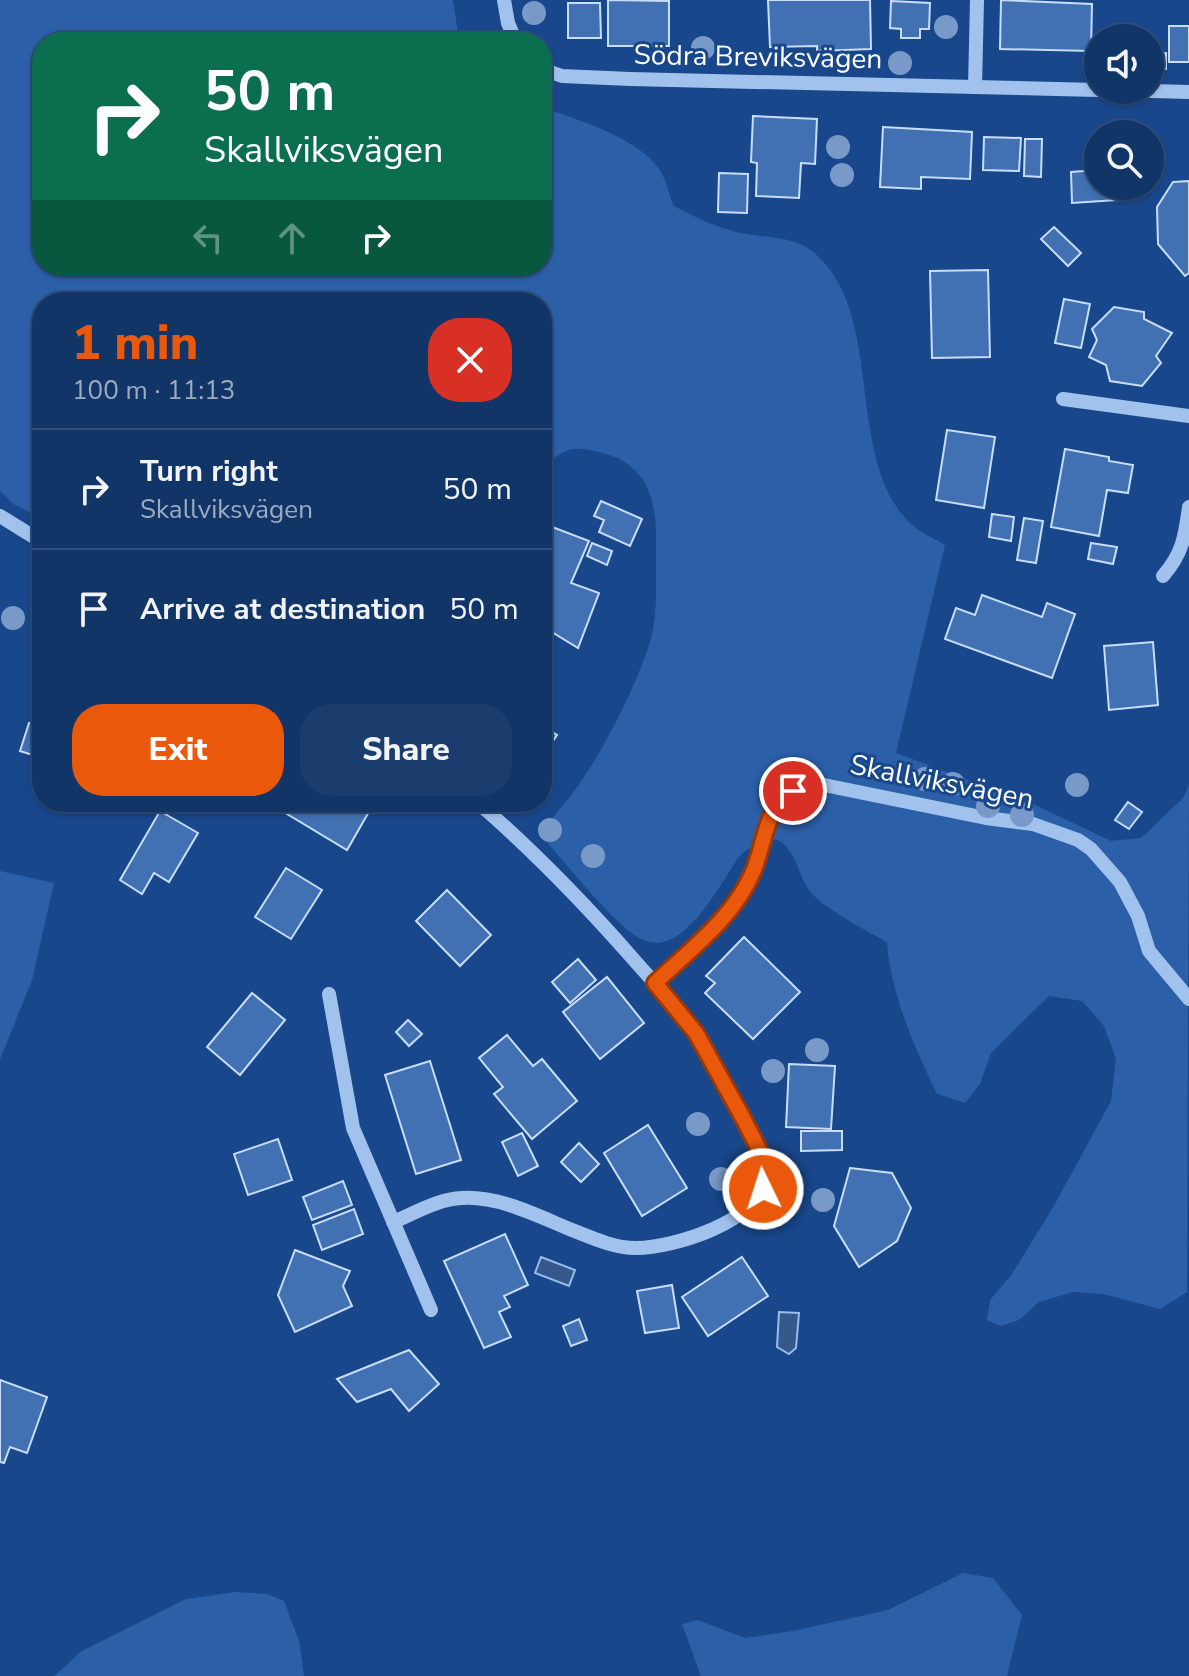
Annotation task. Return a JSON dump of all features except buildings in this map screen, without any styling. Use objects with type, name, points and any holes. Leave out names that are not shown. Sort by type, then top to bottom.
[{"type":"street","points":[[504,0],[512,32]]},
{"type":"street","points":[[975,87],[977,0]]},
{"type":"street","name":"Södra Breviksvägen","points":[[552,72],[591,77],[1084,90]]},
{"type":"street","points":[[1164,91],[1189,92]]},
{"type":"street","points":[[1063,399],[1189,416]]},
{"type":"street","points":[[1163,576],[1177,560],[1184,540],[1189,507]]},
{"type":"street","points":[[0,516],[32,536]]},
{"type":"street","name":"Skallviksvägen","points":[[655,983],[710,930],[738,897],[752,874],[768,823],[783,798],[808,785],[824,785],[986,818],[1033,824],[1078,840],[1091,849],[1120,882],[1138,916],[1149,951],[1189,999]]},
{"type":"street","points":[[393,1222],[439,1202],[462,1198],[517,1208],[613,1245],[634,1248],[659,1246],[687,1239],[723,1224],[746,1210],[763,1189],[766,1176],[764,1159],[696,1033],[655,983],[548,867],[488,812]]},
{"type":"street","points":[[329,994],[353,1128],[431,1310]]},
{"type":"shaded area","points":[[0,0],[453,0],[458,32],[32,32],[32,276],[552,276],[552,111],[606,131],[650,158],[664,178],[674,206],[728,230],[795,242],[812,251],[835,277],[850,309],[869,423],[889,494],[913,526],[945,545],[896,753],[1031,803],[1111,841],[1141,838],[1183,798],[1189,785],[1187,1292],[1160,1309],[1103,1294],[1073,1292],[1039,1302],[1019,1320],[1001,1326],[987,1320],[990,1300],[1012,1274],[1055,1204],[1111,1101],[1116,1059],[1104,1026],[1082,1001],[1049,996],[991,1053],[980,1084],[965,1103],[937,1094],[899,1001],[887,942],[815,897],[783,843],[776,839],[746,850],[695,920],[680,934],[657,943],[639,938],[616,920],[546,841],[551,822],[593,763],[632,689],[650,641],[656,586],[655,516],[648,490],[634,469],[609,455],[580,449],[566,451],[552,460],[552,292],[32,292],[32,513],[15,505],[0,491]]},
{"type":"shaded area","points":[[0,871],[54,883],[32,980],[0,1060]]},
{"type":"shaded area","points":[[541,1257],[575,1270],[569,1286],[535,1273]]},
{"type":"shaded area","points":[[779,1312],[799,1313],[796,1348],[789,1354],[777,1347]]},
{"type":"shaded area","points":[[963,1573],[993,1578],[1022,1615],[1007,1676],[701,1676],[682,1624],[698,1620],[745,1638],[793,1631],[888,1610]]},
{"type":"shaded area","points":[[235,1592],[267,1594],[284,1601],[299,1641],[304,1676],[54,1676],[82,1651],[186,1599]]},
{"type":"route","points":[[763,1189],[766,1176],[764,1159],[719,1071],[696,1033],[655,983],[710,930],[738,897],[752,874],[774,809],[793,791]]}]
